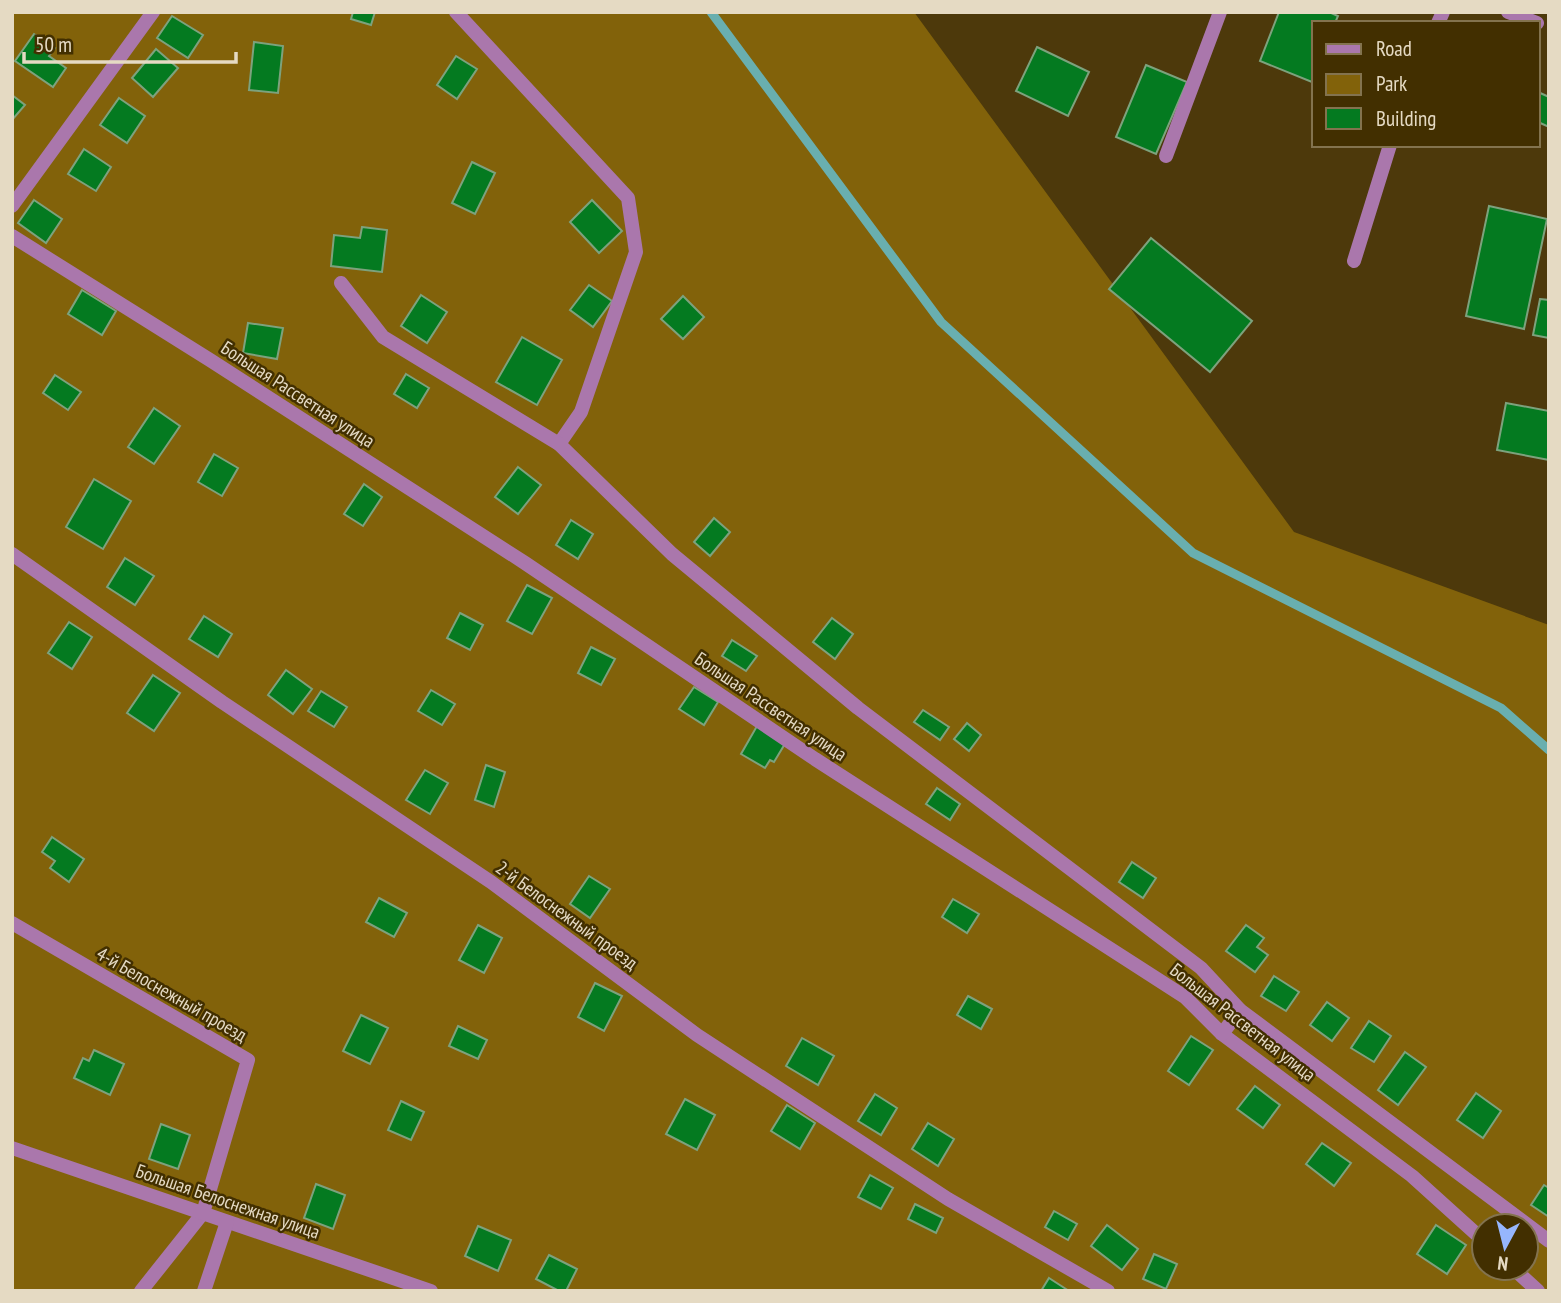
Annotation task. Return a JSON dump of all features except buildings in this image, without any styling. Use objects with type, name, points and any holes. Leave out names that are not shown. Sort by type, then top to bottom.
[{"type":"street","points":[[12,206],[153,12]]},
{"type":"street","points":[[456,12],[628,198],[636,252],[581,412],[559,444]]},
{"type":"street","points":[[1166,156],[1220,12]]},
{"type":"street","points":[[1508,12],[1533,21]]},
{"type":"street","points":[[1354,261],[1389,147]]},
{"type":"street","name":"Большая Рассветная улица","points":[[12,236],[490,541],[815,759],[1185,997],[1222,1034],[1412,1176],[1470,1228]]},
{"type":"street","points":[[341,283],[383,337],[559,444],[672,554],[858,708],[1201,968],[1240,1010],[1549,1241]]},
{"type":"street","name":"2-й Белоснежный проезд","points":[[12,554],[222,702],[491,881],[697,1035],[948,1199],[1108,1291]]},
{"type":"street","name":"4-й Белоснежный проезд","points":[[12,923],[248,1060],[203,1213]]},
{"type":"street","points":[[1222,1034],[1240,1010]]},
{"type":"street","name":"Большая Белоснежная улица","points":[[12,1148],[421,1289]]},
{"type":"street","points":[[141,1291],[203,1213]]},
{"type":"street","points":[[204,1291],[227,1222]]},
{"type":"green space","points":[[12,12],[914,12],[1294,532],[1549,625],[1549,1291],[12,1291]]},
{"type":"waterway","points":[[711,12],[941,322],[1193,553],[1501,708],[1549,750]]}]
